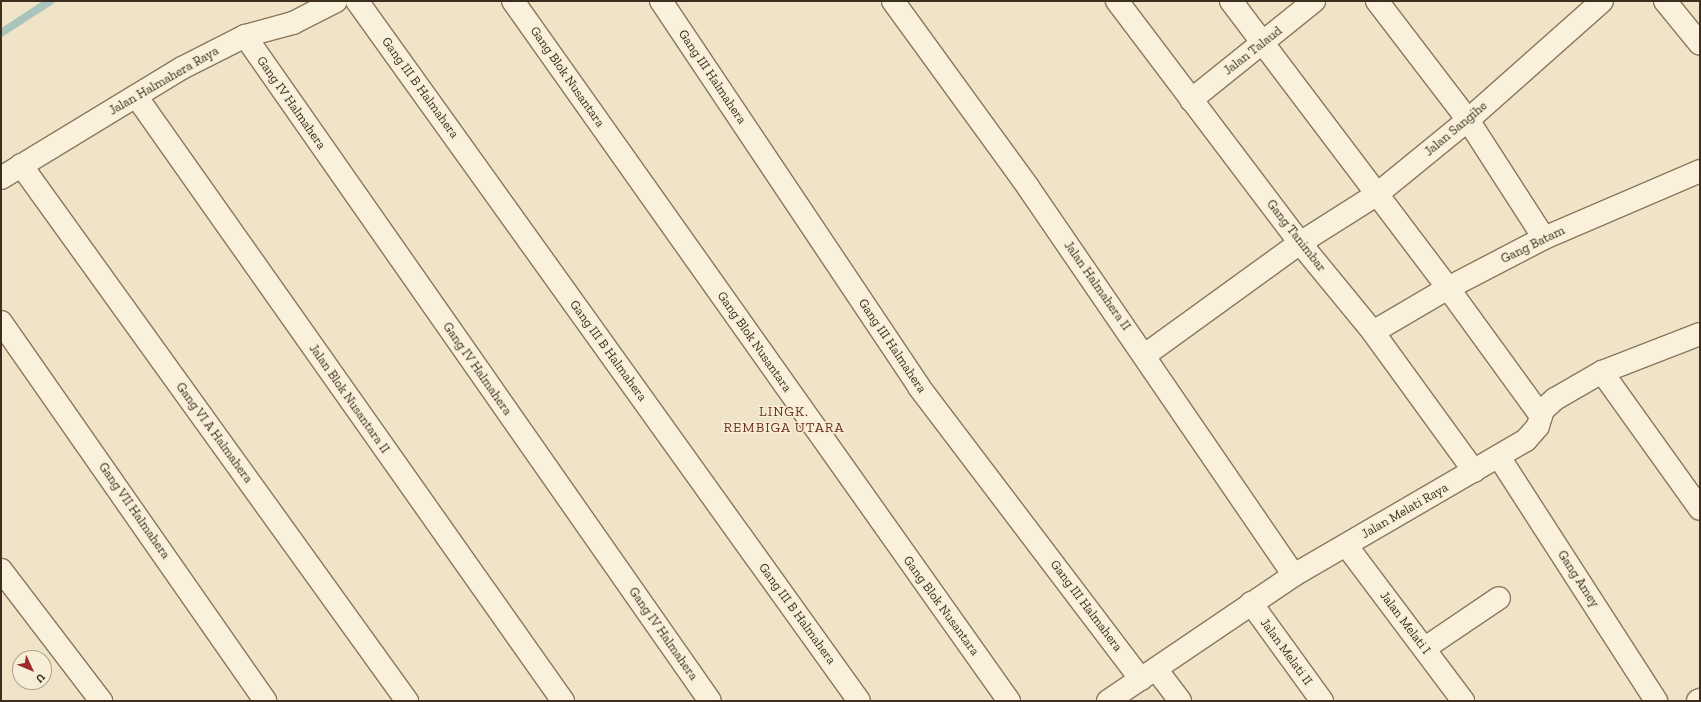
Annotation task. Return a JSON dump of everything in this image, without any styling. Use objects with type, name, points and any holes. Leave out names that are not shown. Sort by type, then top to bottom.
[{"type":"street","name":"Jalan Halmahera Raya","points":[[1,178],[182,68],[245,36],[293,23],[336,1]]},
{"type":"street","name":"Gang III B Halmahera","points":[[357,1],[859,701]]},
{"type":"street","name":"Gang Blok Nusantara","points":[[513,1],[1009,701]]},
{"type":"street","name":"Gang III Halmahera","points":[[661,1],[919,387],[1149,674],[1180,701]]},
{"type":"street","name":"Jalan Halmahera II","points":[[893,1],[1145,355],[1294,575]]},
{"type":"street","name":"Gang Tanimbar","points":[[1117,1],[1300,243],[1373,332],[1474,471]]},
{"type":"street","points":[[1231,1],[1264,43],[1376,195],[1448,288],[1540,416]]},
{"type":"street","name":"Jalan Talaud","points":[[1191,100],[1264,43],[1314,1]]},
{"type":"street","points":[[1377,1],[1468,120],[1544,238]]},
{"type":"street","name":"Jalan Sangihe","points":[[1145,355],[1300,243],[1376,195],[1468,120],[1602,1]]},
{"type":"street","points":[[1665,1],[1700,44]]},
{"type":"street","name":"Gang IV Halmahera","points":[[245,36],[710,701]]},
{"type":"street","name":"Jalan Blok Nusantara II","points":[[136,96],[563,701]]},
{"type":"street","name":"Gang VI A Halmahera","points":[[21,165],[407,701]]},
{"type":"street","name":"Gang Batam","points":[[1373,332],[1448,288],[1544,238],[1700,171]]},
{"type":"street","name":"Gang VII Halmahera","points":[[1,322],[265,701]]},
{"type":"street","name":"Jalan Melati Raya","points":[[1108,701],[1294,575],[1499,457],[1534,433],[1540,416],[1555,399],[1602,372],[1700,334]]},
{"type":"street","points":[[1602,372],[1700,509]]},
{"type":"street","name":"Gang Amey","points":[[1499,457],[1656,701]]},
{"type":"street","name":"Jalan Melati I","points":[[1346,545],[1425,648],[1463,701]]},
{"type":"street","points":[[1,570],[101,701]]},
{"type":"street","points":[[1425,648],[1499,598]]},
{"type":"street","name":"Jalan Melati II","points":[[1251,603],[1322,701]]},
{"type":"waterway","points":[[1,33],[50,1]]},
{"type":"district","name":"LINGK. REMBIGA UTARA","points":[[784,420]]}]
